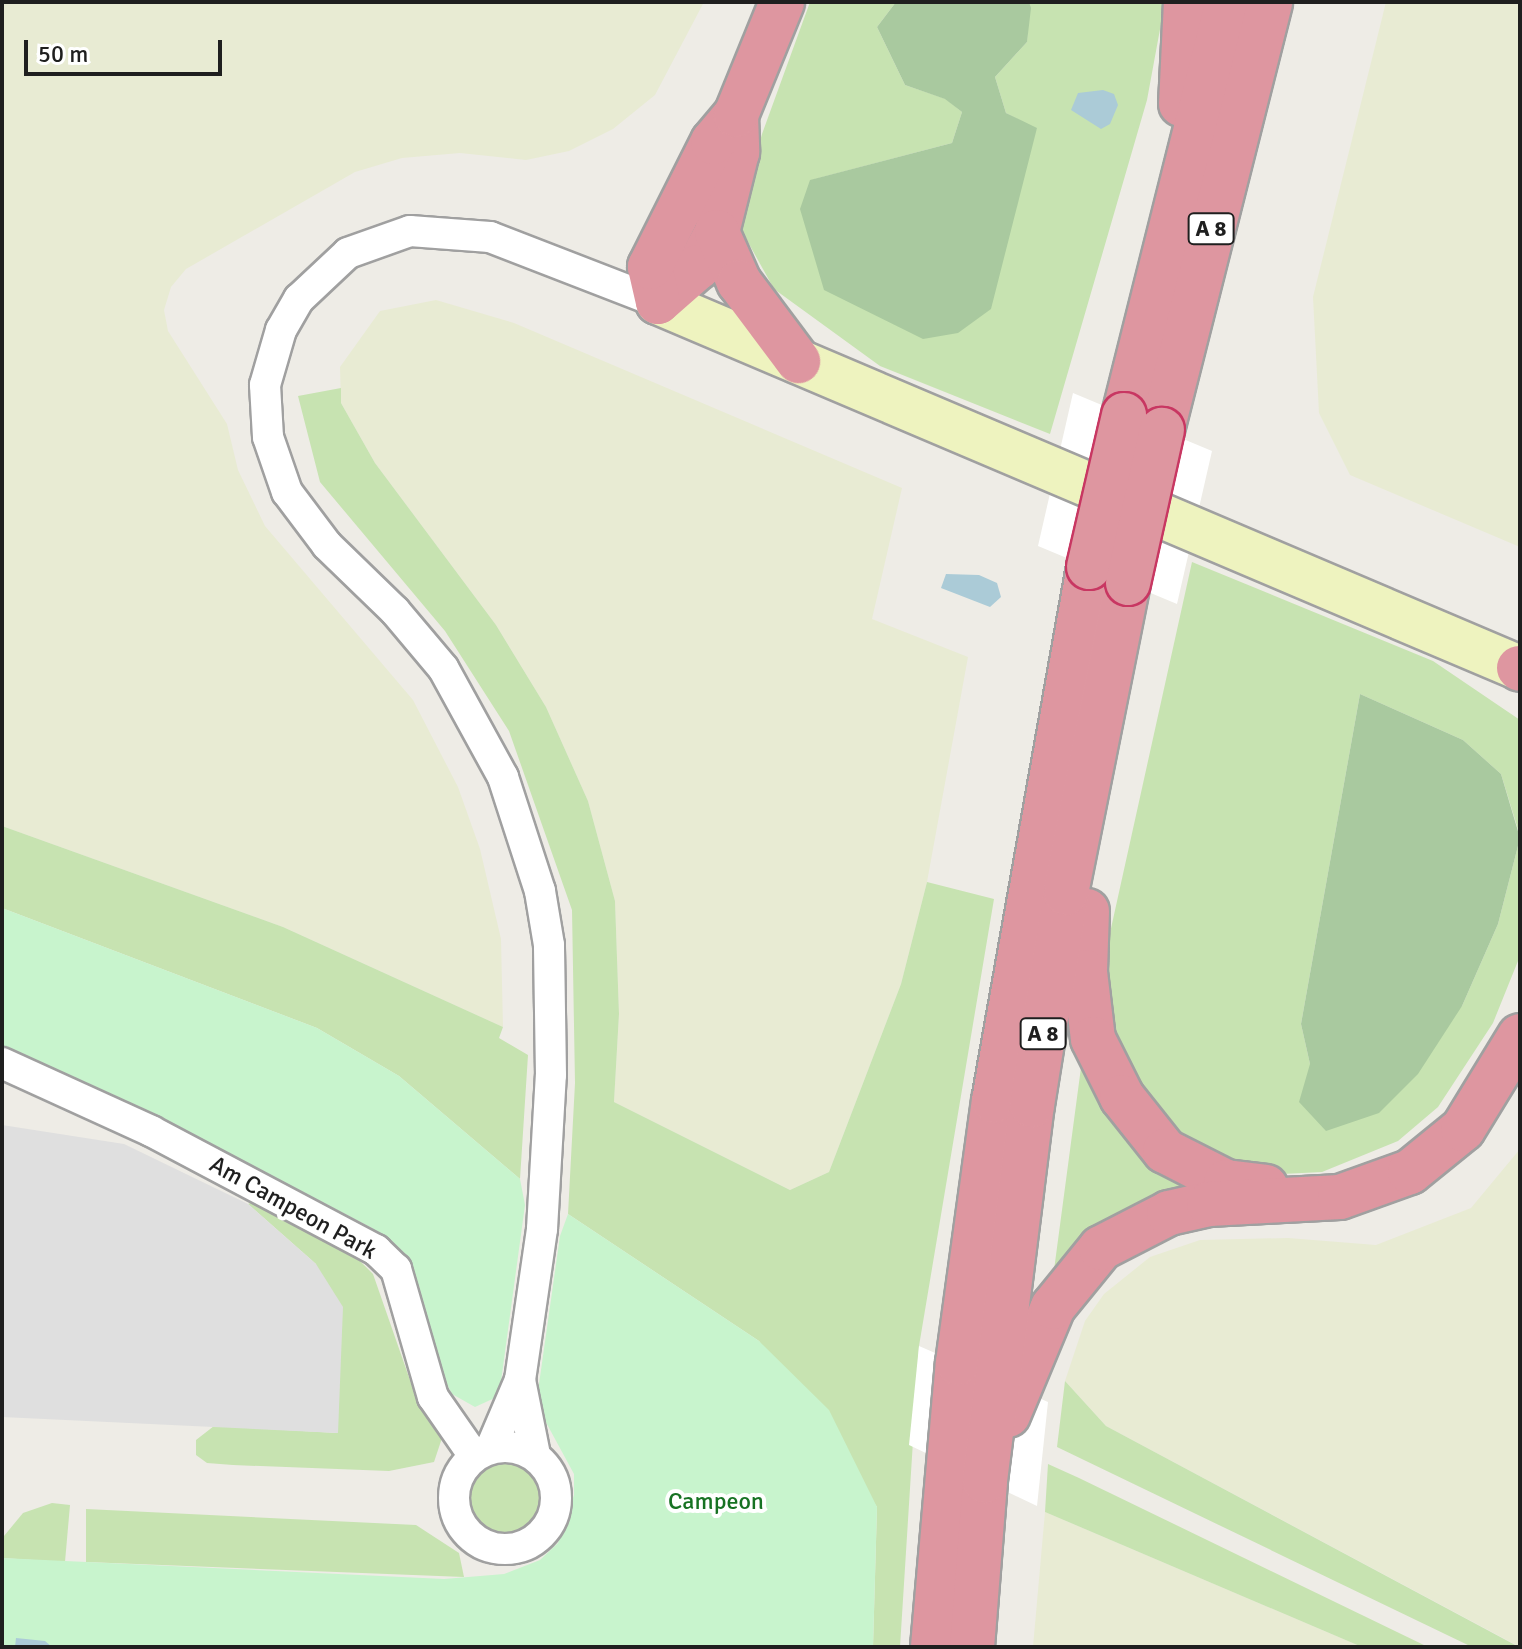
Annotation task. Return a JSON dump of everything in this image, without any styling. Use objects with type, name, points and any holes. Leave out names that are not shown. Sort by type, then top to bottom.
[{"type":"highway","points":[[736,115],[737,152],[717,232],[698,267],[658,302],[650,267],[713,142],[736,115],[782,2]]},
{"type":"highway","points":[[1165,254],[1186,2]]},
{"type":"highway","name":"A 8","points":[[1143,422],[1165,254],[1228,2]]},
{"type":"highway","name":"A 8","points":[[991,1377],[1031,875],[1108,575],[1143,422],[1270,2]]},
{"type":"highway","points":[[717,232],[739,282],[798,361]]},
{"type":"highway","name":"A 8","points":[[933,1647],[966,1472],[991,1377],[1037,1075],[1107,691],[1108,575]]},
{"type":"highway","points":[[1107,691],[1087,909],[1085,972],[1093,1039],[1122,1097],[1165,1151],[1226,1182],[1340,1197]]},
{"type":"highway","points":[[966,1472],[991,1377],[1053,1307],[1076,1274],[1133,1227],[1209,1204],[1340,1197],[1410,1172],[1442,1150],[1480,1107],[1520,1036]]},
{"type":"highway","name":"A 8","points":[[966,1472],[972,1647]]},
{"type":"main road","points":[[658,302],[1520,668]]},
{"type":"street","points":[[520,1380],[535,1455],[555,1482],[554,1515],[534,1541],[502,1550],[474,1538],[456,1514],[453,1494],[459,1474],[482,1452],[520,1380],[542,1229],[551,1075],[549,945],[542,904],[526,836],[503,777],[443,668],[395,611],[327,545],[287,492],[268,437],[265,385],[281,330],[299,299],[348,253],[410,231],[490,237],[658,302]]},
{"type":"street","name":"Am Campeon Park","points":[[2,1063],[151,1131],[376,1250],[396,1269],[433,1397],[482,1452]]},
{"type":"street","points":[[433,1397],[474,1423],[504,1412]]},
{"type":"street","points":[[482,1452],[514,1447],[535,1455]]},
{"type":"green space","points":[[2,2],[704,2],[655,95],[613,129],[569,151],[526,160],[460,153],[402,158],[355,172],[186,269],[171,287],[164,310],[168,331],[227,424],[238,470],[265,526],[413,700],[458,787],[480,849],[501,939],[503,1027],[283,927],[2,826]]},
{"type":"green space","points":[[810,2],[896,2],[877,27],[905,85],[946,99],[962,112],[952,143],[811,180],[1037,129],[1006,113],[995,77],[1027,42],[1029,2],[1165,2],[1147,100],[1050,434],[880,366],[774,289],[743,233],[741,210],[762,134]]},
{"type":"green space","points":[[896,2],[1029,2],[1031,8],[1027,42],[995,77],[1006,113],[1037,128],[991,309],[958,333],[923,339],[824,290],[800,209],[810,180],[952,143],[962,112],[945,99],[905,85],[877,27]]},
{"type":"green space","points":[[1386,2],[1520,2],[1520,547],[1350,475],[1319,413],[1313,297]]},
{"type":"green space","points":[[436,300],[514,323],[902,488],[872,619],[968,657],[927,882],[901,984],[829,1172],[790,1190],[614,1102],[619,1014],[615,901],[588,801],[546,707],[496,625],[375,463],[341,403],[340,367],[380,311]]},
{"type":"green space","points":[[341,388],[341,403],[375,463],[496,625],[546,707],[588,801],[615,901],[619,1014],[614,1102],[790,1190],[829,1172],[901,984],[927,882],[994,899],[919,1346],[900,1647],[873,1647],[877,1507],[759,1341],[568,1214],[575,1083],[572,910],[509,731],[445,631],[320,482],[298,396]]},
{"type":"green space","points":[[1192,562],[1433,661],[1520,720],[1520,836],[1501,774],[1463,740],[1360,694],[1301,1024],[1310,1064],[1462,1006],[1498,924],[1520,838],[1520,956],[1493,1023],[1438,1107],[1398,1141],[1322,1172],[1282,1174],[1227,1162],[1183,1143],[1153,1110],[1113,1037],[1104,960]]},
{"type":"green space","points":[[1360,694],[1463,740],[1501,774],[1520,838],[1498,924],[1462,1006],[1418,1074],[1379,1113],[1326,1131],[1299,1102],[1310,1064],[1301,1024]]},
{"type":"green space","points":[[2,826],[283,927],[503,1027],[499,1038],[528,1055],[520,1179],[399,1076],[317,1028],[2,908]]},
{"type":"green space","points":[[2,908],[317,1028],[399,1076],[520,1179],[525,1205],[499,1396],[475,1407],[452,1394],[440,1371],[419,1286],[405,1257],[372,1228],[197,1137],[2,1046]]},
{"type":"green space","points":[[1082,1060],[1202,1188],[1121,1214],[1054,1270]]},
{"type":"green space","points":[[1520,1149],[1520,1647],[1106,1426],[1065,1381],[1085,1321],[1104,1294],[1150,1257],[1200,1240],[1288,1238],[1376,1245],[1471,1208]]},
{"type":"green space","points":[[257,1200],[348,1249],[373,1274],[419,1406],[442,1438],[434,1462],[389,1471],[207,1463],[196,1455],[196,1440],[214,1426],[337,1433],[316,1264],[248,1204]]},
{"type":"green space","name":"Campeon","points":[[568,1214],[759,1341],[829,1410],[877,1507],[873,1647],[2,1647],[2,1558],[444,1579],[504,1574],[540,1560],[558,1543],[574,1495],[574,1474],[542,1415],[538,1391],[560,1236]]},
{"type":"green space","points":[[1065,1381],[1106,1426],[1519,1647],[1472,1647],[1057,1447]]},
{"type":"green space","points":[[504,1456],[520,1459],[533,1468],[542,1481],[545,1497],[542,1513],[533,1526],[520,1535],[504,1538],[488,1535],[475,1526],[466,1513],[463,1497],[466,1481],[475,1468],[488,1459]]},
{"type":"green space","points":[[1048,1464],[1428,1647],[1362,1647],[1045,1512]]},
{"type":"green space","points":[[52,1503],[70,1505],[65,1562],[2,1558],[4,1536],[23,1513]]},
{"type":"green space","points":[[86,1509],[416,1525],[459,1553],[464,1577],[86,1562]]},
{"type":"green space","points":[[1045,1512],[1362,1647],[1033,1647]]},
{"type":"shaded area","points":[[2,1125],[124,1144],[248,1204],[316,1264],[343,1307],[338,1433],[2,1417]]},
{"type":"water","points":[[1103,90],[1114,94],[1118,105],[1110,124],[1101,129],[1071,110],[1078,93]]},
{"type":"water","points":[[946,574],[979,575],[997,583],[1001,597],[990,607],[941,588]]},
{"type":"water","points":[[16,1638],[45,1641],[52,1647],[15,1647]]},
{"type":"pier","points":[[1073,393],[1212,451],[1177,604],[1038,546]]},
{"type":"pier","points":[[919,1346],[1048,1402],[1037,1506],[909,1445]]}]
